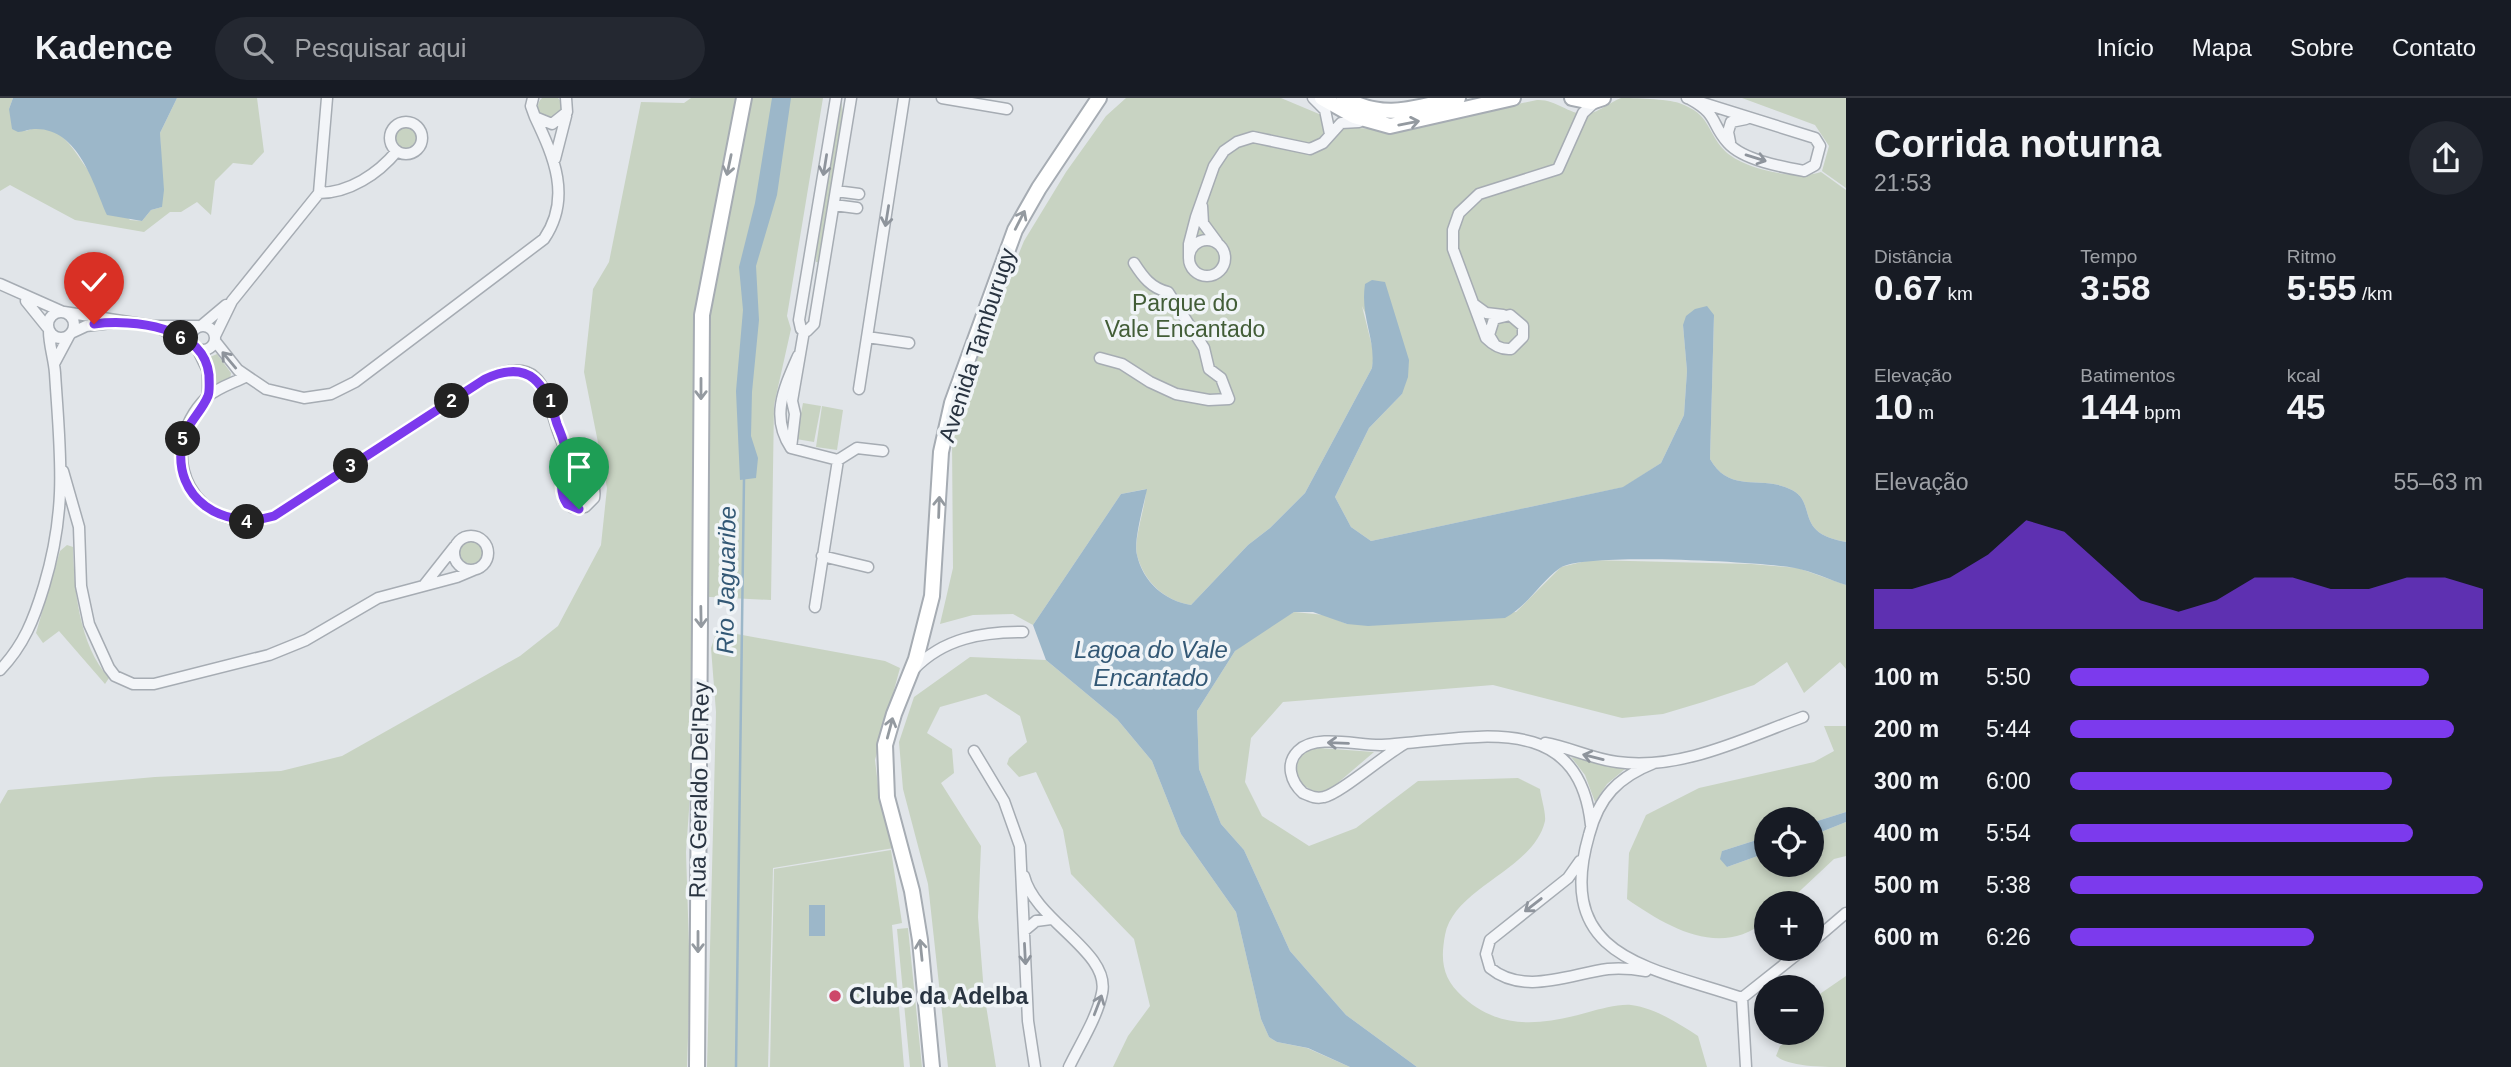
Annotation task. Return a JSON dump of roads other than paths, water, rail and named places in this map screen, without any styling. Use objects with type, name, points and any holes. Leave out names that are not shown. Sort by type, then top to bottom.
[{"type":"main road","name":"Rua Geraldo Del'Rey","points":[[697,1067],[701,342],[704,294],[744,98]]},
{"type":"main road","name":"Avenida Tamburugy","points":[[932,1067],[920,940],[884,775],[888,729],[911,672],[932,596],[941,452],[952,403],[1015,230],[1045,178],[1099,98]]},
{"type":"main road","points":[[1322,98],[1354,116],[1381,125],[1412,123],[1513,98]]},
{"type":"main road","points":[[1344,98],[1364,108],[1385,112],[1458,98]]},
{"type":"main road","points":[[1572,98],[1584,102],[1600,99]]},
{"type":"street","points":[[208,396],[208,371],[191,337],[200,326],[232,301],[319,193],[327,98]]},
{"type":"street","points":[[533,98],[531,106],[534,117],[555,159]]},
{"type":"street","points":[[0,284],[20,296],[63,312],[154,326],[200,326],[211,330],[245,377],[277,393],[304,397],[331,394],[362,378],[544,239],[559,205],[555,159],[567,112],[566,98]]},
{"type":"street","points":[[804,331],[798,323],[836,98]]},
{"type":"street","points":[[804,331],[813,328],[851,98]]},
{"type":"street","points":[[859,388],[904,98]]},
{"type":"street","points":[[942,98],[1007,110]]},
{"type":"street","points":[[1313,98],[1325,110],[1330,134]]},
{"type":"street","points":[[1572,98],[1577,112],[1577,123]]},
{"type":"street","points":[[1688,98],[1815,138],[1820,151],[1812,168],[1797,170],[1741,153],[1732,147],[1711,112],[1688,98]]},
{"type":"street","points":[[1475,305],[1486,313],[1505,315],[1520,321],[1523,337],[1511,349],[1495,345],[1486,338],[1453,249],[1453,230],[1459,213],[1479,194],[1558,169],[1577,123],[1600,99]]},
{"type":"street","points":[[534,117],[552,124],[567,112]]},
{"type":"street","points":[[1732,147],[1728,132],[1731,122],[1734,119],[1754,119]]},
{"type":"street","points":[[1202,206],[1206,229],[1221,246],[1225,264],[1217,274],[1198,274],[1189,258],[1189,244],[1214,166],[1231,145],[1253,137],[1310,149],[1323,143],[1346,121],[1381,125]]},
{"type":"street","points":[[319,193],[336,191],[361,180],[397,151]]},
{"type":"street","points":[[836,191],[859,194]]},
{"type":"street","points":[[834,205],[857,208]]},
{"type":"street","points":[[1189,258],[1194,245],[1201,241],[1208,240],[1221,246]]},
{"type":"street","points":[[1100,358],[1122,364],[1150,382],[1176,394],[1209,400],[1229,400],[1221,378],[1209,369],[1204,348],[1168,292],[1158,290],[1144,279],[1134,263]]},
{"type":"street","points":[[808,267],[822,270]]},
{"type":"street","points":[[20,296],[49,330],[59,337],[86,326],[121,322]]},
{"type":"street","points":[[154,326],[195,347],[205,349],[215,339],[232,301]]},
{"type":"street","points":[[0,670],[18,649],[30,628],[56,542],[62,471],[49,330],[51,316],[63,312]]},
{"type":"street","points":[[54,364],[70,334],[72,318],[63,312]]},
{"type":"street","points":[[1495,345],[1489,330],[1494,319],[1505,315]]},
{"type":"street","points":[[804,331],[781,403],[781,429],[791,448],[838,460],[857,448],[883,451]]},
{"type":"street","points":[[867,337],[909,343]]},
{"type":"street","points":[[791,448],[798,356]]},
{"type":"street","points":[[245,377],[208,396],[189,424],[182,442],[185,478],[201,503],[213,513],[244,522],[274,516],[485,379],[507,371],[528,375],[544,387],[565,448],[583,471],[595,493],[585,507],[567,504],[562,494],[565,448]]},
{"type":"street","points":[[781,403],[793,405]]},
{"type":"street","points":[[818,456],[835,477]]},
{"type":"street","points":[[815,607],[838,460]]},
{"type":"street","points":[[62,471],[76,512],[83,602],[99,651],[115,676],[142,685],[269,655],[306,640],[378,598],[457,577],[476,569],[487,558],[484,542],[470,536],[456,545],[425,584]]},
{"type":"street","points":[[562,480],[583,471]]},
{"type":"street","points":[[56,542],[69,540],[80,544]]},
{"type":"street","points":[[456,545],[454,554],[458,564],[466,569],[476,569]]},
{"type":"street","points":[[822,556],[868,567]]},
{"type":"street","points":[[911,672],[942,647],[976,634],[1023,632]]},
{"type":"street","points":[[1406,743],[1381,757],[1340,789],[1322,798],[1303,793],[1292,777],[1293,758],[1308,745],[1317,742],[1378,745],[1475,736],[1534,742],[1568,756],[1628,768],[1692,756],[1803,717]]},
{"type":"street","points":[[1378,745],[1381,757]]},
{"type":"street","points":[[974,751],[1012,819],[1021,862],[1033,898],[1095,962],[1103,981],[1100,1002],[1069,1067]]},
{"type":"street","points":[[1568,756],[1589,802],[1591,825]]},
{"type":"street","points":[[1628,768],[1600,804],[1591,825],[1582,858],[1580,891],[1584,908],[1594,928],[1615,951],[1661,972],[1742,998]]},
{"type":"street","points":[[1589,802],[1600,804]]},
{"type":"street","points":[[1582,858],[1560,884],[1490,940],[1486,954],[1490,968],[1505,977],[1531,983],[1611,969],[1661,972]]},
{"type":"street","points":[[1021,862],[1029,1032],[1035,1067]]},
{"type":"street","points":[[1560,884],[1580,891]]},
{"type":"street","points":[[1824,932],[1846,913]]},
{"type":"street","points":[[1024,931],[1036,921],[1051,919]]},
{"type":"street","points":[[1611,969],[1615,951]]},
{"type":"street","points":[[1742,998],[1789,961]]},
{"type":"street","points":[[1742,998],[1746,1067]]},
{"type":"water","points":[[13,98],[177,98],[160,133],[164,190],[162,207],[151,210],[142,221],[107,215],[82,159],[62,137],[49,131],[34,129],[18,132],[12,129],[9,109]]},
{"type":"water","points":[[772,98],[791,98],[777,195],[756,266],[759,320],[751,436],[758,458],[756,478],[740,480],[736,391],[743,310],[739,267],[755,203]]},
{"type":"water","name":"Lagoa do Vale Encantado","points":[[1372,280],[1385,282],[1409,360],[1408,377],[1402,394],[1369,428],[1335,497],[1351,527],[1371,541],[1623,487],[1661,463],[1684,415],[1687,371],[1683,325],[1686,316],[1695,309],[1707,306],[1714,315],[1710,459],[1727,477],[1747,482],[1769,483],[1792,490],[1800,496],[1812,525],[1819,532],[1846,542],[1846,585],[1801,569],[1747,563],[1602,560],[1560,568],[1505,618],[1368,626],[1347,624],[1313,612],[1294,612],[1235,651],[1197,711],[1199,769],[1221,824],[1244,850],[1290,951],[1346,1015],[1417,1067],[1350,1067],[1308,1048],[1277,1042],[1269,1037],[1261,1019],[1236,912],[1181,834],[1152,761],[1117,719],[1046,660],[1033,625],[1121,494],[1147,489],[1136,541],[1140,565],[1156,589],[1172,599],[1191,605],[1248,545],[1270,528],[1305,493],[1372,368],[1372,347],[1364,296],[1365,284]]},
{"type":"water","points":[[1846,812],[1846,822],[1824,831],[1824,819]]},
{"type":"water","points":[[1754,841],[1754,857],[1727,867],[1720,859],[1722,851]]},
{"type":"water","points":[[809,905],[825,905],[825,936],[809,936]]},
{"type":"waterway","name":"Rio Jaguaribe","points":[[736,1067],[744,479]]},
{"type":"place","name":"Clube da Adelba","points":[[835,996]]},
{"type":"park label","name":"Parque do Vale Encantado","points":[[1185,316]]}]
